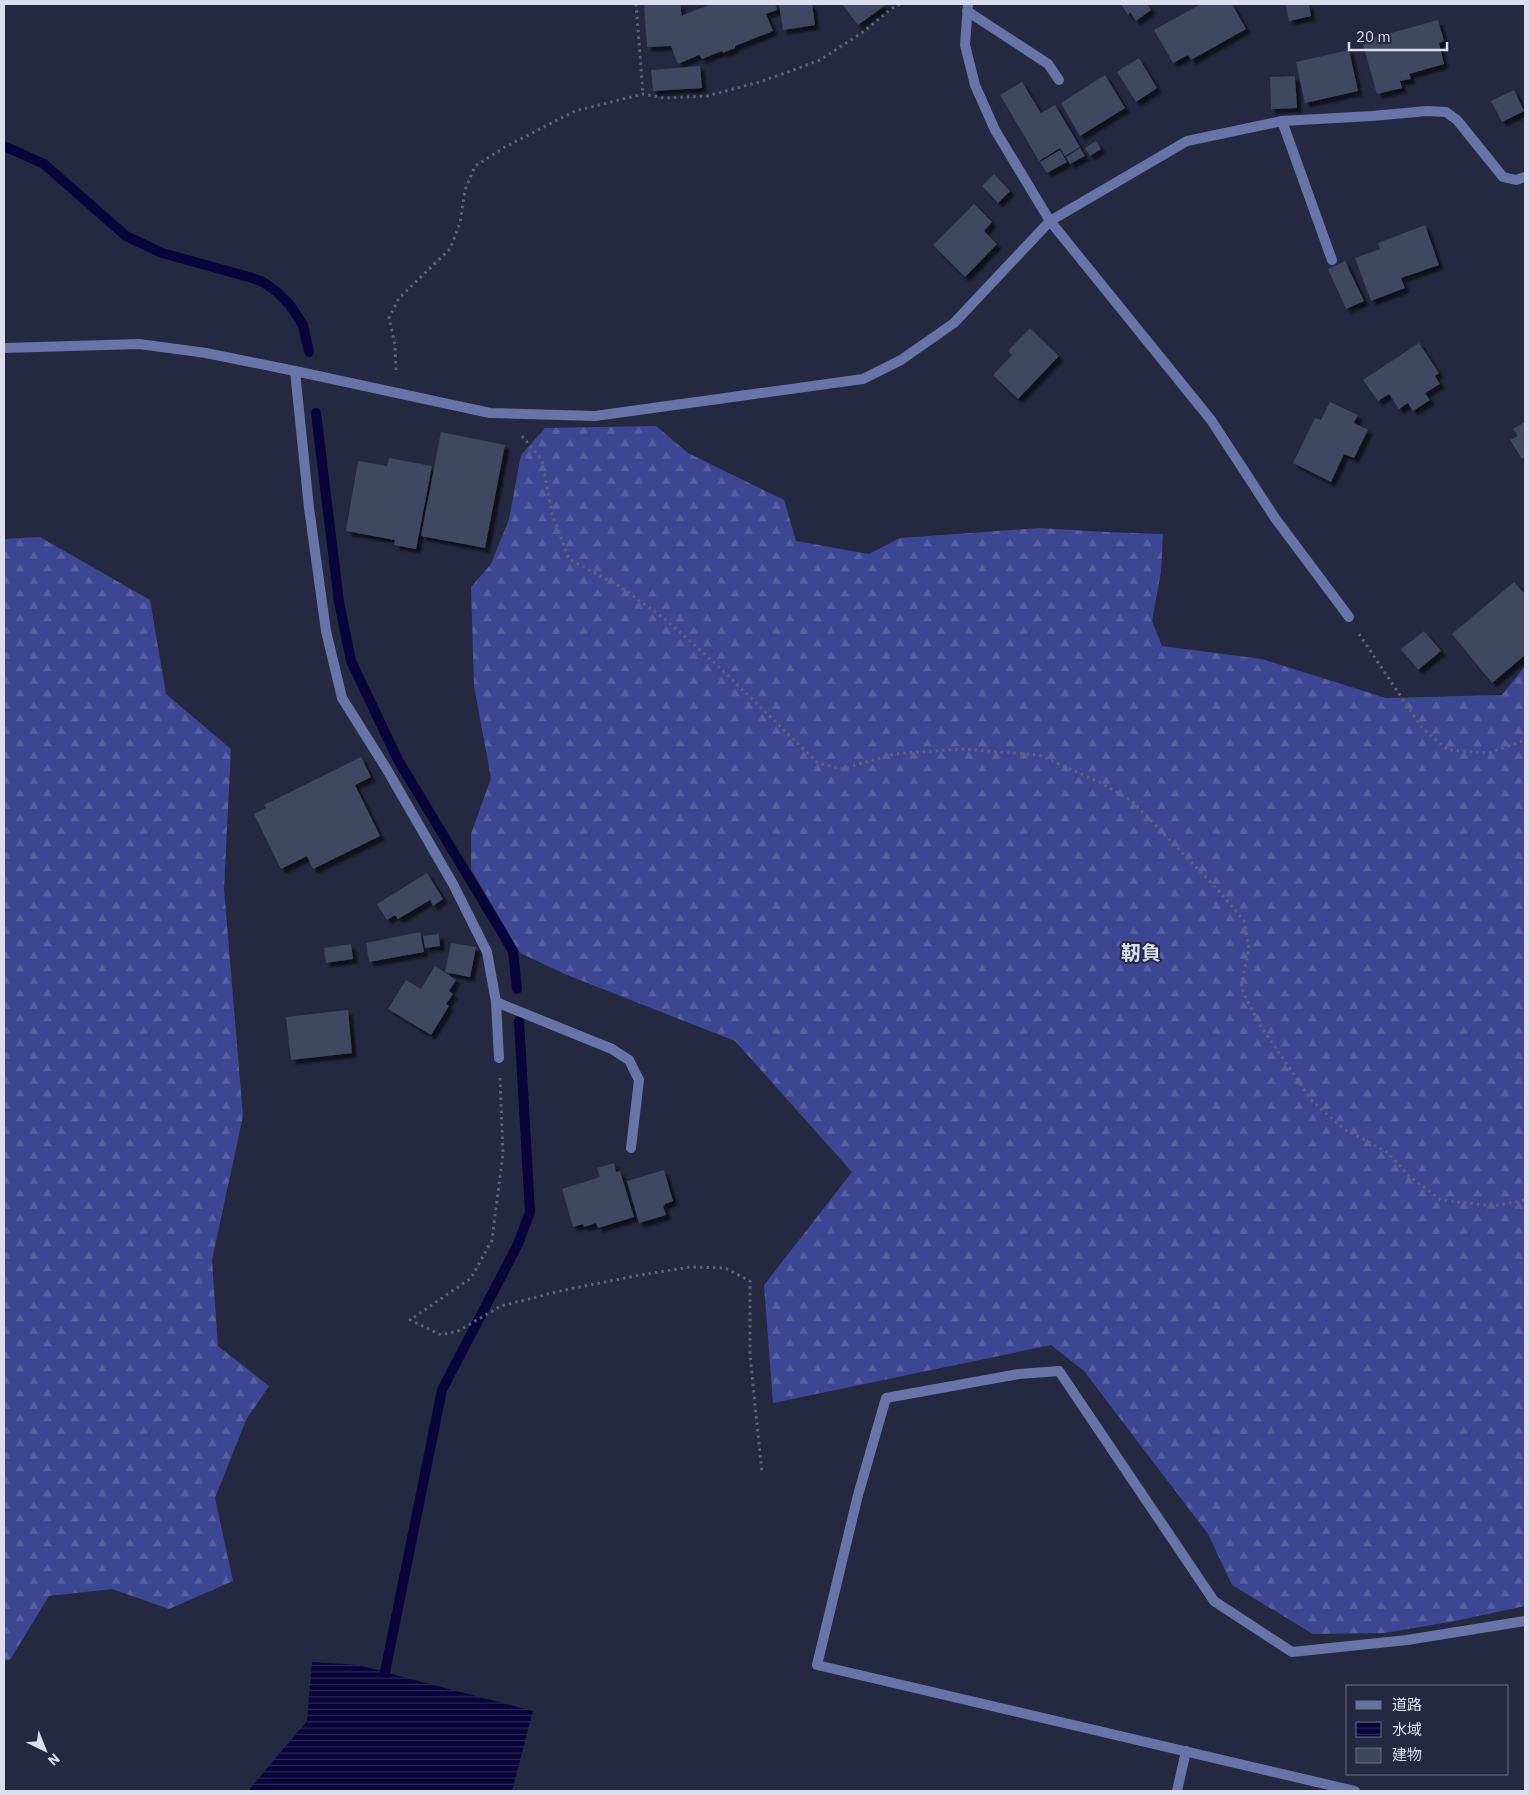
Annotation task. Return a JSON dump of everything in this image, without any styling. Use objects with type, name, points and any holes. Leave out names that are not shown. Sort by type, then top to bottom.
[{"type":"street","points":[[967,8],[1048,64],[1059,80]]},
{"type":"street","points":[[967,8],[965,45],[975,85],[995,130],[1050,222],[1211,420],[1275,518],[1348,617]]},
{"type":"street","points":[[4,348],[139,344],[206,353],[295,370],[396,394],[490,413],[596,416],[863,379],[901,360],[954,323],[1050,222],[1187,141],[1282,121],[1427,111],[1446,112],[1457,120],[1503,177],[1516,180],[1525,177]]},
{"type":"street","points":[[1282,121],[1332,260]]},
{"type":"street","points":[[295,370],[309,508],[326,631],[342,698],[386,768],[453,884],[487,952],[496,1002],[499,1058]]},
{"type":"street","points":[[496,1002],[612,1049],[630,1060],[639,1080],[631,1148]]},
{"type":"street","points":[[1355,1791],[817,1665],[858,1495],[886,1398],[1019,1374],[1059,1371],[1214,1601],[1292,1652],[1406,1640],[1525,1621]]},
{"type":"street","points":[[1177,1791],[1186,1751]]},
{"type":"path","points":[[636,4],[643,94]]},
{"type":"path","points":[[396,394],[395,345],[389,318],[399,298],[450,249],[460,223],[465,190],[475,166],[504,147],[576,110],[643,94],[664,98],[707,96],[763,80],[820,60],[863,32],[890,9],[900,4]]},
{"type":"path","points":[[502,413],[542,460],[552,514],[569,559],[619,586],[665,619],[719,667],[818,763],[842,769],[894,754],[963,749],[1039,755],[1102,783],[1132,801],[1219,891],[1244,921],[1249,948],[1241,986],[1258,1022],[1312,1100],[1344,1129],[1387,1152],[1409,1176],[1441,1200],[1494,1206],[1525,1200]]},
{"type":"path","points":[[1348,617],[1422,728],[1448,750],[1489,753],[1525,740]]},
{"type":"path","points":[[499,1058],[503,1154],[492,1240],[471,1278],[410,1320],[441,1335],[458,1331],[500,1306],[564,1290],[690,1267],[725,1268],[750,1281],[750,1355],[762,1473]]},
{"type":"green space","points":[[656,426],[688,453],[784,500],[796,541],[869,554],[900,538],[1040,528],[1163,534],[1161,572],[1152,621],[1162,646],[1262,659],[1386,698],[1502,695],[1525,666],[1525,1606],[1385,1633],[1313,1634],[1232,1585],[1208,1534],[1084,1371],[1051,1345],[773,1403],[764,1285],[852,1172],[735,1041],[567,975],[520,953],[471,869],[471,834],[491,778],[474,686],[471,587],[491,564],[509,519],[521,455],[545,428]]},
{"type":"green space","points":[[40,537],[150,600],[166,694],[231,749],[224,889],[243,1116],[212,1260],[218,1346],[269,1386],[246,1420],[215,1498],[233,1581],[169,1609],[112,1589],[49,1596],[10,1660],[4,1661],[4,539]]},
{"type":"water","points":[[312,1662],[358,1665],[533,1711],[512,1791],[248,1791],[307,1721]]},
{"type":"building","points":[[644,4],[680,4],[682,17],[712,4],[775,4],[777,10],[766,14],[773,31],[735,46],[735,48],[723,53],[722,51],[702,59],[699,55],[678,64],[671,46],[647,47]]},
{"type":"building","points":[[779,4],[812,4],[815,25],[783,30]]},
{"type":"building","points":[[842,4],[887,4],[858,25]]},
{"type":"building","points":[[1121,4],[1147,4],[1151,10],[1136,21],[1130,12],[1128,15]]},
{"type":"building","points":[[1201,4],[1232,4],[1246,29],[1191,60],[1188,55],[1173,63],[1154,30]]},
{"type":"building","points":[[1285,4],[1309,4],[1311,16],[1289,21]]},
{"type":"building","points":[[1438,20],[1444,41],[1439,43],[1444,64],[1409,74],[1411,79],[1400,81],[1402,88],[1377,94],[1362,41]]},
{"type":"building","points":[[1349,50],[1358,91],[1305,103],[1296,62]]},
{"type":"building","points":[[1139,58],[1157,88],[1136,102],[1117,72]]},
{"type":"building","points":[[700,66],[702,88],[653,91],[651,70]]},
{"type":"building","points":[[1105,75],[1125,108],[1080,136],[1061,103]]},
{"type":"building","points":[[1295,76],[1297,108],[1271,109],[1270,77]]},
{"type":"building","points":[[1022,82],[1041,113],[1055,105],[1080,147],[1065,156],[1060,148],[1039,161],[1000,95]]},
{"type":"building","points":[[1514,90],[1524,111],[1502,122],[1491,101]]},
{"type":"building","points":[[1096,141],[1101,149],[1090,156],[1085,148]]},
{"type":"building","points":[[1080,148],[1085,156],[1070,164],[1066,157]]},
{"type":"building","points":[[1060,150],[1067,162],[1047,173],[1040,162]]},
{"type":"building","points":[[994,174],[1010,191],[998,203],[982,186]]},
{"type":"building","points":[[974,204],[992,222],[984,231],[997,244],[965,277],[933,245]]},
{"type":"building","points":[[1425,225],[1439,265],[1401,278],[1405,288],[1371,301],[1355,258],[1380,249],[1378,243]]},
{"type":"building","points":[[1345,261],[1364,301],[1346,309],[1328,269]]},
{"type":"building","points":[[1030,328],[1059,356],[1018,399],[993,375],[1012,355],[1008,351]]},
{"type":"building","points":[[1419,343],[1439,373],[1435,376],[1440,384],[1425,393],[1430,400],[1413,411],[1408,403],[1399,409],[1389,394],[1378,401],[1363,380]]},
{"type":"building","points":[[1330,402],[1358,415],[1354,423],[1368,430],[1354,458],[1344,454],[1331,482],[1293,463],[1315,418],[1321,420]]},
{"type":"building","points":[[1525,422],[1525,457],[1522,459],[1510,440],[1518,436],[1513,429]]},
{"type":"building","points":[[441,432],[505,445],[485,548],[421,536]]},
{"type":"building","points":[[389,458],[432,466],[416,549],[394,545],[395,540],[346,531],[358,461],[387,466]]},
{"type":"building","points":[[1514,582],[1525,592],[1525,655],[1492,683],[1452,634]]},
{"type":"building","points":[[1424,631],[1441,651],[1418,670],[1401,649]]},
{"type":"building","points":[[361,757],[371,777],[355,785],[380,836],[313,869],[307,856],[281,869],[254,814],[266,808],[264,805]]},
{"type":"building","points":[[427,873],[443,899],[433,906],[430,900],[398,919],[395,915],[387,920],[377,904]]},
{"type":"building","points":[[420,932],[424,952],[369,962],[366,943]]},
{"type":"building","points":[[439,934],[440,946],[425,948],[423,936]]},
{"type":"building","points":[[451,943],[476,947],[470,977],[445,972]]},
{"type":"building","points":[[351,944],[353,959],[326,963],[324,948]]},
{"type":"building","points":[[435,966],[456,980],[449,991],[453,994],[446,1004],[449,1006],[431,1035],[388,1009],[406,980],[421,989]]},
{"type":"building","points":[[348,1010],[352,1053],[291,1060],[286,1017]]},
{"type":"building","points":[[614,1163],[616,1172],[620,1171],[634,1217],[598,1228],[596,1223],[584,1227],[583,1224],[573,1227],[562,1189],[600,1177],[597,1168]]},
{"type":"building","points":[[664,1170],[673,1201],[663,1206],[666,1215],[639,1223],[627,1181]]},
{"type":"waterway","points":[[4,146],[44,164],[126,236],[162,253],[263,282],[290,305],[303,325],[309,352]]},
{"type":"waterway","points":[[316,413],[339,602],[351,661],[398,760],[513,951],[517,989]]},
{"type":"waterway","points":[[385,1672],[442,1390],[518,1244],[530,1212],[519,1021]]},
{"type":"district","name":"靭負","points":[[1141,953]]}]
